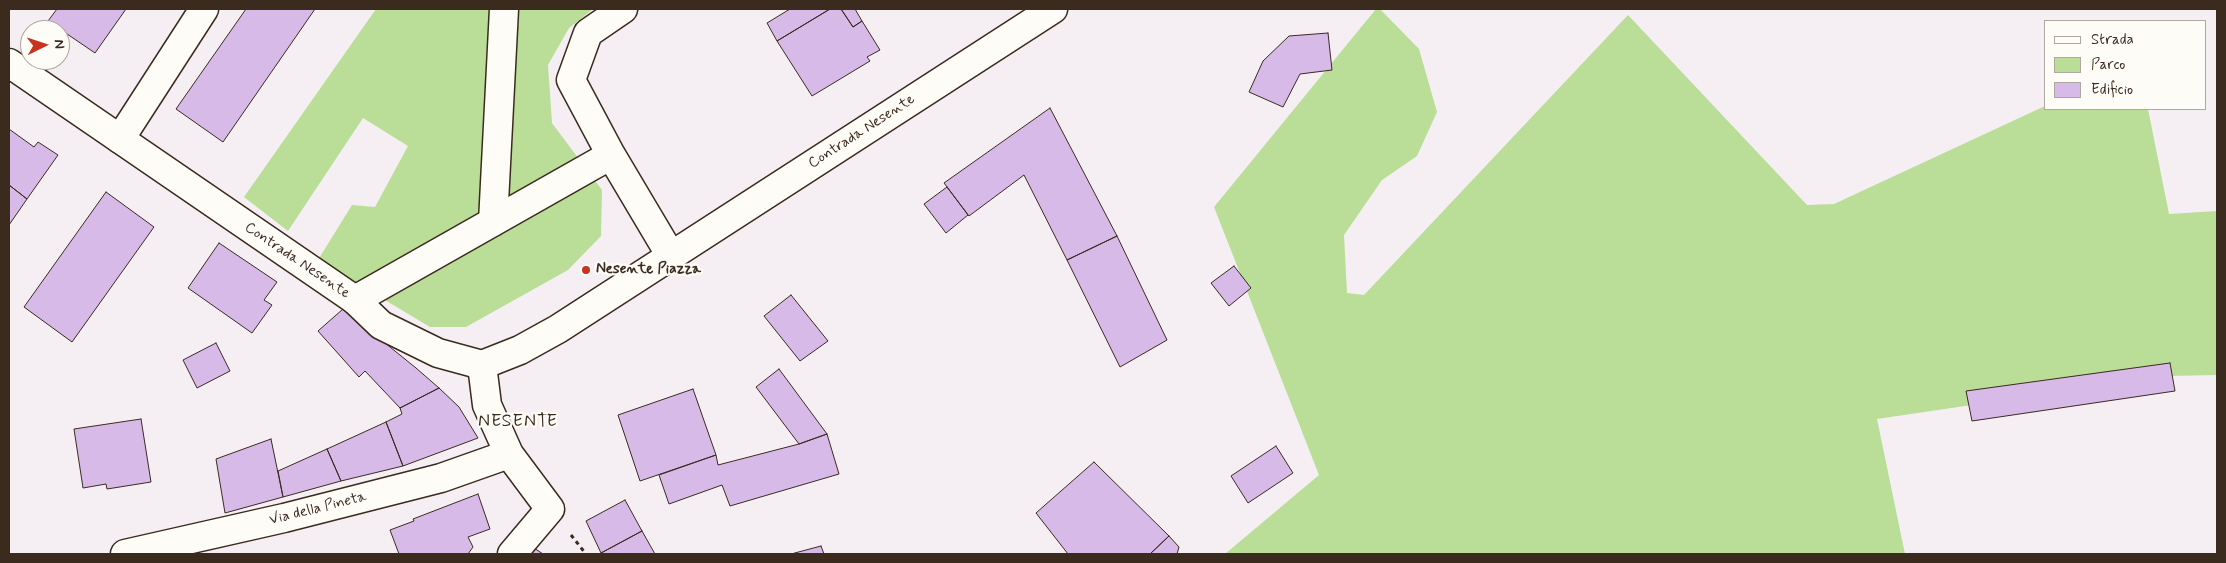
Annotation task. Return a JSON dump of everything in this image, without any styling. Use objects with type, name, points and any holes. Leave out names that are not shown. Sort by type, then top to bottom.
[{"type":"street","points":[[120,139],[204,9]]},
{"type":"street","points":[[493,222],[504,9]]},
{"type":"street","points":[[623,9],[588,33],[571,80],[671,256]]},
{"type":"street","name":"Contrada Nesente","points":[[9,62],[355,300],[381,325],[438,353],[482,365],[520,350],[558,330],[1053,9]]},
{"type":"street","points":[[355,300],[612,155]]},
{"type":"street","points":[[482,365],[487,405],[509,454],[550,509],[512,554]]},
{"type":"street","name":"Via della Pineta","points":[[125,554],[284,518],[441,478],[509,454]]},
{"type":"green space","points":[[376,9],[593,9],[569,28],[548,65],[552,123],[602,190],[601,236],[568,270],[466,327],[430,327],[318,260],[352,205],[375,207],[408,146],[363,118],[288,231],[244,197]]},
{"type":"green space","points":[[1376,9],[1380,9],[1419,49],[1437,112],[1417,156],[1382,180],[1344,235],[1347,293],[1364,295],[1628,15],[1807,205],[1834,204],[2044,106],[2044,110],[2148,110],[2169,214],[2217,211],[2217,375],[2168,376],[1877,419],[1905,554],[1225,554],[1319,475],[1214,207]]},
{"type":"building","points":[[57,9],[126,9],[95,53],[70,36],[70,20],[49,20]]},
{"type":"building","points":[[246,9],[315,9],[223,142],[176,109]]},
{"type":"building","points":[[790,9],[830,9],[777,41],[767,23]]},
{"type":"building","points":[[830,9],[841,9],[853,27],[862,21],[880,50],[867,57],[870,61],[812,96],[777,41]]},
{"type":"building","points":[[841,9],[855,9],[862,21],[853,27]]},
{"type":"building","points":[[1328,33],[1332,70],[1300,74],[1283,107],[1249,92],[1263,61],[1289,36]]},
{"type":"building","points":[[1050,108],[1117,236],[1067,260],[1024,175],[969,216],[944,183]]},
{"type":"building","points":[[9,129],[34,147],[38,142],[58,155],[27,199],[9,185]]},
{"type":"building","points":[[9,185],[27,199],[9,225]]},
{"type":"building","points":[[947,187],[968,215],[946,233],[924,204]]},
{"type":"building","points":[[106,192],[154,227],[72,342],[24,307]]},
{"type":"building","points":[[1117,236],[1167,340],[1120,367],[1067,260]]},
{"type":"building","points":[[219,243],[277,282],[264,300],[272,305],[252,333],[188,288]]},
{"type":"building","points":[[1234,266],[1251,288],[1229,306],[1211,283]]},
{"type":"building","points":[[791,295],[828,341],[800,361],[764,316]]},
{"type":"building","points":[[343,309],[439,388],[400,408],[365,371],[359,377],[318,331]]},
{"type":"building","points":[[216,343],[230,371],[197,388],[183,360]]},
{"type":"building","points":[[2170,363],[2175,391],[1972,421],[1966,391]]},
{"type":"building","points":[[779,369],[827,434],[799,444],[756,387]]},
{"type":"building","points":[[439,388],[459,407],[478,438],[403,466],[386,422],[402,414],[400,408]]},
{"type":"building","points":[[693,389],[716,455],[640,481],[618,415]]},
{"type":"building","points":[[141,419],[151,482],[107,489],[106,484],[83,488],[74,429]]},
{"type":"building","points":[[386,422],[403,466],[341,481],[327,449]]},
{"type":"building","points":[[827,434],[839,474],[730,506],[722,485],[669,504],[659,475],[716,455],[718,465],[799,444]]},
{"type":"building","points":[[271,439],[283,497],[225,513],[216,459]]},
{"type":"building","points":[[1276,446],[1293,473],[1248,503],[1231,476]]},
{"type":"building","points":[[327,449],[341,481],[283,497],[278,471]]},
{"type":"building","points":[[1094,462],[1169,536],[1150,554],[1068,554],[1036,513]]},
{"type":"building","points":[[478,494],[490,529],[468,537],[473,547],[468,554],[399,554],[390,530]]},
{"type":"building","points":[[625,500],[642,531],[601,553],[586,521]]},
{"type":"building","points":[[642,531],[655,554],[601,553]]},
{"type":"building","points":[[1169,536],[1179,547],[1177,554],[1150,554]]},
{"type":"building","points":[[528,544],[543,554],[521,554]]},
{"type":"building","points":[[821,546],[824,554],[791,554]]},
{"type":"place","name":"Nesente Piazza","points":[[586,270]]},
{"type":"district","name":"NESENTE","points":[[518,422]]}]
